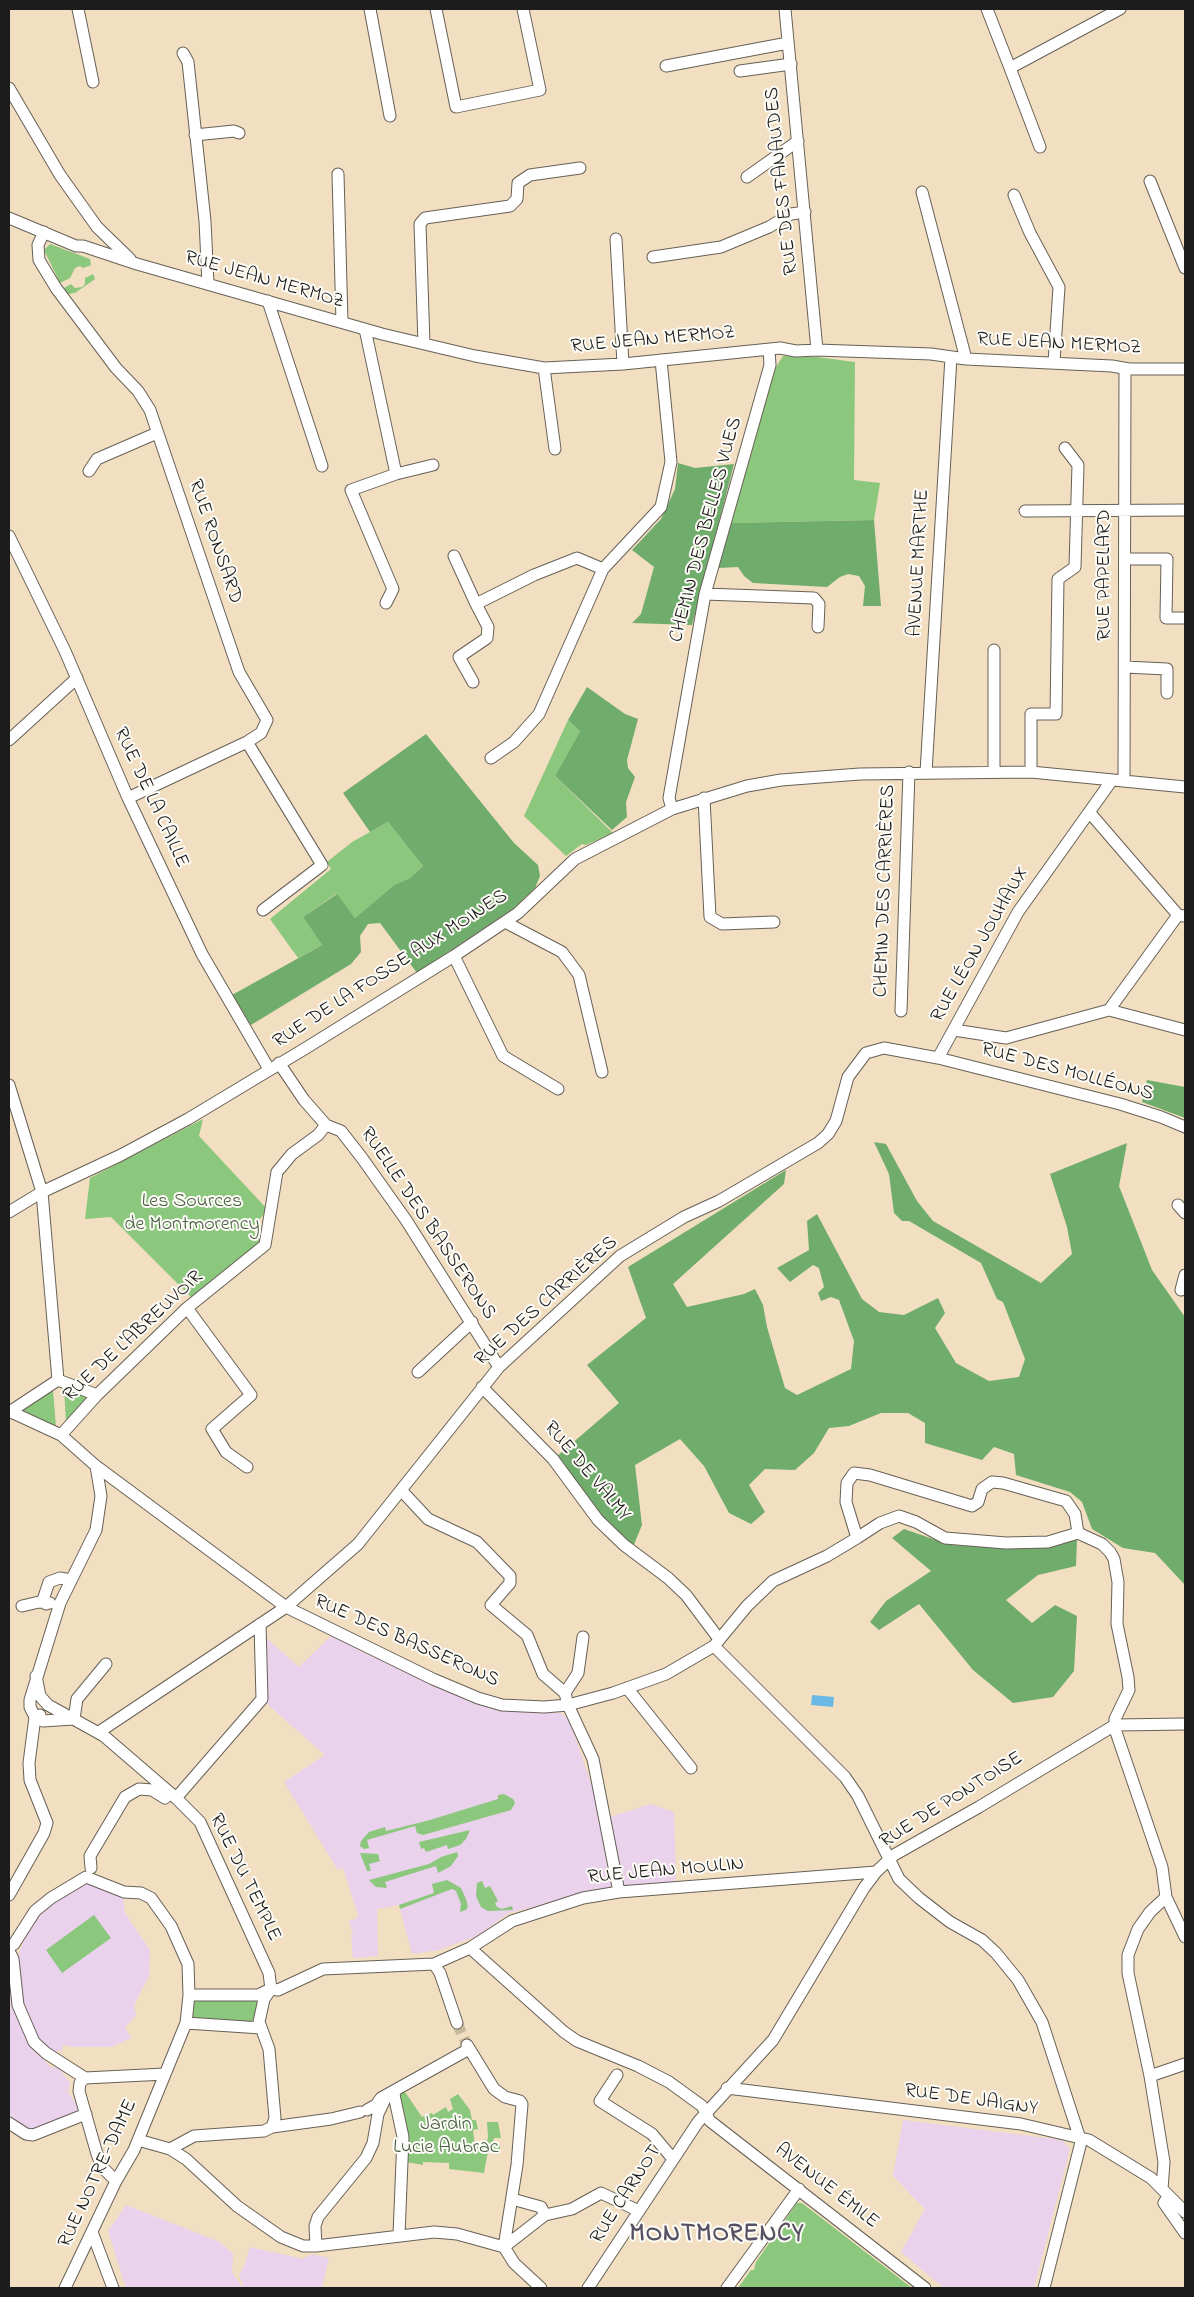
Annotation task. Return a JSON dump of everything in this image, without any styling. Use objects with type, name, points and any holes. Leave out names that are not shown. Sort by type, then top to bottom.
[{"type":"street","points":[[78,9],[94,82]]},
{"type":"street","points":[[370,9],[390,116]]},
{"type":"street","points":[[436,9],[456,107],[540,90],[523,9]]},
{"type":"street","name":"RUE DES FANAUDES","points":[[785,9],[817,350]]},
{"type":"street","points":[[987,9],[1040,147]]},
{"type":"street","points":[[1010,68],[1120,9]]},
{"type":"street","points":[[666,66],[788,43]]},
{"type":"street","points":[[183,54],[188,62],[205,220],[208,284]]},
{"type":"street","points":[[740,71],[791,64]]},
{"type":"street","name":"RUE JEAN MERMOZ","points":[[9,88],[60,175],[97,226],[117,248],[136,264]]},
{"type":"street","points":[[195,135],[234,131],[239,133]]},
{"type":"street","points":[[747,177],[798,141]]},
{"type":"street","points":[[424,344],[420,224],[425,218],[510,206],[517,199],[518,183],[530,175],[580,168]]},
{"type":"street","points":[[338,174],[342,322]]},
{"type":"street","points":[[1150,181],[1185,268]]},
{"type":"street","points":[[922,192],[966,359]]},
{"type":"street","points":[[1014,195],[1030,233],[1060,287],[1054,362]]},
{"type":"street","points":[[653,257],[721,246],[769,227],[791,214],[805,212]]},
{"type":"street","name":"RUE JEAN MERMOZ","points":[[9,218],[76,246],[83,246],[136,264],[365,329],[475,356],[544,368],[623,364],[769,350],[817,350],[1054,362],[1112,366],[1125,369],[1185,369]]},
{"type":"street","points":[[83,246],[93,240],[97,226]]},
{"type":"street","name":"RUE RONSARD","points":[[44,232],[38,245],[39,260],[56,288],[101,349],[142,395],[150,410],[238,672],[266,720],[261,733],[246,742]]},
{"type":"street","points":[[616,239],[623,364]]},
{"type":"street","points":[[268,301],[322,466]]},
{"type":"street","points":[[365,329],[396,474]]},
{"type":"street","name":"CHEMIN DES BELLES VUES","points":[[672,809],[669,798],[705,594],[770,366],[769,350]]},
{"type":"street","name":"AVENUE MARTHE","points":[[926,772],[951,357]]},
{"type":"street","points":[[491,758],[514,742],[539,714],[603,569],[657,512],[665,495],[671,462],[661,360]]},
{"type":"street","points":[[544,368],[555,449]]},
{"type":"street","name":"RUE PAPELARD","points":[[1124,781],[1125,369]]},
{"type":"street","points":[[89,471],[97,459],[157,433]]},
{"type":"street","points":[[1031,772],[1031,714],[1056,714],[1058,579],[1075,567],[1078,465],[1065,448]]},
{"type":"street","points":[[386,603],[393,589],[351,490],[396,474],[433,465]]},
{"type":"street","points":[[1025,511],[1185,510]]},
{"type":"street","name":"RUE DE LA CAILLE","points":[[9,536],[77,678],[128,798],[202,954],[274,1066]]},
{"type":"street","points":[[454,556],[488,627],[487,638],[459,657],[473,682]]},
{"type":"street","points":[[476,604],[534,575],[577,558],[603,569]]},
{"type":"street","points":[[1124,559],[1167,559],[1166,618],[1185,618]]},
{"type":"street","points":[[705,594],[814,598],[818,604],[818,627]]},
{"type":"street","points":[[994,650],[994,772]]},
{"type":"street","points":[[1124,667],[1167,669],[1167,693]]},
{"type":"street","points":[[9,740],[77,678]]},
{"type":"street","points":[[128,798],[246,742],[322,865],[263,910]]},
{"type":"street","name":"RUE DE LA FOSSE AUX MOINES","points":[[9,1212],[42,1192],[152,1139],[274,1066],[454,956],[505,922],[518,913],[575,859],[672,809],[733,789],[780,780],[909,772],[1031,772],[1185,787]]},
{"type":"street","name":"CHEMIN DES CARRIÈRES","points":[[901,1011],[909,772]]},
{"type":"street","name":"RUE LÉON JOUHAUX","points":[[938,1058],[1018,912],[1112,780]]},
{"type":"street","points":[[704,798],[710,917],[722,924],[774,922]]},
{"type":"street","points":[[1090,813],[1182,916],[1109,1010]]},
{"type":"street","points":[[505,922],[562,952],[579,975],[602,1072]]},
{"type":"street","points":[[454,956],[502,1056],[558,1089]]},
{"type":"street","points":[[954,1030],[1006,1038],[1109,1010],[1185,1030]]},
{"type":"street","name":"RUE DES CARRIÈRES","points":[[99,1732],[286,1607],[358,1544],[499,1367],[620,1256],[684,1217],[719,1201],[813,1146],[828,1134],[836,1121],[848,1077],[866,1053],[884,1048],[938,1058]]},
{"type":"street","name":"RUE DES MOLLÉONS","points":[[938,1058],[1120,1104],[1162,1117],[1185,1127]]},
{"type":"street","name":"RUELLE DES BASSERONS","points":[[274,1066],[326,1124],[341,1131],[362,1158],[406,1220],[499,1367]]},
{"type":"street","points":[[9,1085],[42,1192],[58,1380]]},
{"type":"street","name":"RUE DE L'ABREUVOIR","points":[[61,1435],[97,1395],[187,1308],[265,1245],[278,1172],[292,1154],[318,1135],[326,1124]]},
{"type":"street","points":[[1181,1290],[1185,1276]]},
{"type":"street","points":[[187,1308],[252,1396],[212,1429],[226,1452],[247,1467]]},
{"type":"street","points":[[418,1372],[472,1322]]},
{"type":"street","points":[[58,1380],[97,1395]]},
{"type":"street","points":[[10,1411],[58,1380]]},
{"type":"street","name":"RUE DE VALMY","points":[[482,1387],[496,1399],[553,1459],[598,1520],[624,1545],[668,1578],[686,1595],[716,1642]]},
{"type":"street","name":"RUE DES BASSERONS","points":[[10,1411],[61,1435],[96,1466],[286,1607],[433,1679],[478,1698],[502,1705],[544,1708],[567,1699],[627,1688],[666,1674],[716,1642],[773,1580],[827,1556],[880,1523],[899,1516],[916,1522],[945,1538],[1014,1543],[1048,1542],[1078,1533]]},
{"type":"street","points":[[9,1895],[44,1833],[47,1823],[30,1780],[29,1763],[35,1717],[30,1708],[30,1700],[60,1603],[92,1540],[98,1520],[101,1496],[96,1466]]},
{"type":"street","points":[[857,1538],[846,1502],[847,1483],[854,1473],[870,1474],[972,1506],[978,1502],[982,1489],[992,1482],[1003,1483],[1066,1502],[1075,1514],[1078,1533],[1102,1544],[1110,1552],[1117,1574],[1116,1624],[1128,1677],[1129,1690],[1115,1719],[1115,1725],[1162,1867],[1166,1897],[1185,1937]]},
{"type":"street","points":[[400,1490],[428,1519],[477,1542],[510,1576],[510,1583],[491,1605],[527,1635],[543,1674],[567,1699],[593,1759],[619,1892]]},
{"type":"street","points":[[46,1604],[43,1600],[44,1592],[49,1582],[55,1579],[71,1580]]},
{"type":"street","points":[[22,1606],[39,1602],[46,1604],[60,1603]]},
{"type":"street","points":[[165,2074],[84,2078],[46,2053],[34,2042],[18,2005],[13,1959],[9,1949],[35,1911],[88,1872],[90,1856],[125,1797],[139,1789],[152,1790],[165,1798],[173,1795],[262,1699],[260,1624]]},
{"type":"street","points":[[567,1699],[578,1673],[583,1637]]},
{"type":"street","points":[[716,1642],[845,1777],[858,1796],[899,1879],[919,1898],[950,1922],[988,1945],[1018,1980],[1042,2022],[1081,2142],[1044,2288]]},
{"type":"street","points":[[35,1717],[44,1721],[74,1719],[77,1699],[106,1664]]},
{"type":"street","name":"RUE DU TEMPLE","points":[[36,1676],[40,1696],[48,1706],[99,1732],[173,1795],[200,1822],[269,1973],[271,1990]]},
{"type":"street","points":[[627,1688],[691,1768]]},
{"type":"street","points":[[35,1717],[56,1710]]},
{"type":"street","points":[[1115,1725],[1185,1724]]},
{"type":"street","name":"RUE DE PONTOISE","points":[[702,2117],[772,2040],[859,1896],[876,1872],[890,1860],[1115,1725]]},
{"type":"street","name":"RUE NOTRE-DAME","points":[[65,2288],[116,2181],[138,2140],[186,2023],[189,1995],[188,1964],[184,1952],[171,1926],[151,1898],[141,1893],[124,1892],[88,1872]]},
{"type":"street","name":"RUE JEAN MOULIN","points":[[434,1964],[470,1948],[521,1917],[583,1898],[619,1892],[876,1872]]},
{"type":"street","points":[[853,1874],[862,1879],[859,1896]]},
{"type":"street","points":[[1166,1897],[1150,1912],[1138,1929],[1128,1954],[1128,1973],[1150,2076],[1164,2162],[1164,2204],[1185,2232]]},
{"type":"street","name":"AVENUE ÉMILE","points":[[470,1948],[564,2032],[577,2041],[620,2067],[669,2082],[702,2106],[702,2117],[710,2120],[925,2288]]},
{"type":"street","points":[[189,1995],[258,1995],[271,1990],[278,1990],[324,1969],[428,1963],[434,1964],[440,1972],[457,2023]]},
{"type":"street","points":[[271,1990],[262,2003],[259,2022],[270,2049],[275,2118],[272,2127]]},
{"type":"street","points":[[186,2023],[261,2028]]},
{"type":"street","points":[[170,2149],[194,2136],[264,2131],[272,2127],[331,2119],[363,2111],[376,2105],[388,2094],[468,2047],[494,2089],[505,2097],[520,2100],[522,2104],[512,2199],[504,2247],[514,2263],[541,2288]]},
{"type":"street","points":[[1150,2076],[1185,2064]]},
{"type":"street","points":[[620,2067],[600,2101],[652,2134],[673,2159]]},
{"type":"street","points":[[84,2078],[79,2091],[102,2167],[116,2181]]},
{"type":"street","name":"RUE DE JAIGNY","points":[[727,2088],[1021,2124],[1080,2138],[1093,2142],[1150,2178],[1185,2212]]},
{"type":"street","points":[[388,2094],[394,2095],[403,2138],[399,2234]]},
{"type":"street","points":[[316,2246],[315,2226],[318,2217],[366,2158],[373,2143],[378,2114],[388,2094]]},
{"type":"street","points":[[9,2123],[26,2134],[33,2135],[86,2114]]},
{"type":"street","name":"RUE CARNOT","points":[[588,2288],[702,2117]]},
{"type":"street","points":[[138,2140],[170,2149],[186,2159],[237,2206],[281,2237],[303,2246],[425,2232],[457,2234],[504,2247]]},
{"type":"street","points":[[727,2288],[799,2189]]},
{"type":"street","points":[[504,2247],[545,2215],[572,2209],[601,2193],[639,2211]]},
{"type":"street","points":[[512,2199],[540,2207],[545,2215]]},
{"type":"street","points":[[92,2232],[113,2288]]},
{"type":"shaded area","points":[[336,1631],[359,1642],[358,1650],[467,1700],[498,1710],[560,1713],[569,1719],[603,1819],[651,1804],[674,1812],[676,1879],[674,1879],[674,1884],[576,1896],[509,1913],[477,1936],[439,1950],[412,1954],[399,1905],[377,1909],[378,1956],[353,1958],[351,1935],[353,1935],[349,1921],[357,1918],[358,1915],[343,1868],[338,1870],[284,1782],[325,1755],[266,1703],[268,1700],[266,1694],[265,1637],[299,1667]]},
{"type":"shaded area","points":[[84,1883],[107,1889],[123,1896],[125,1913],[150,1950],[149,1976],[134,2005],[136,2015],[125,2028],[131,2038],[111,2047],[72,2047],[63,2045],[62,2052],[59,2050],[54,2054],[31,2042],[50,2067],[59,2068],[70,2083],[68,2092],[81,2111],[33,2132],[9,2119],[9,1961],[22,2004],[17,1958],[28,1931],[38,1916],[64,1895]]},
{"type":"shaded area","points":[[903,2120],[1062,2140],[1070,2149],[1034,2288],[944,2288],[901,2252],[925,2209],[893,2176]]},
{"type":"shaded area","points":[[126,2205],[220,2242],[233,2254],[232,2272],[243,2288],[126,2288],[108,2231]]},
{"type":"shaded area","points":[[250,2247],[303,2259],[312,2254],[329,2258],[322,2288],[244,2288],[239,2275],[245,2264]]},
{"type":"green space","points":[[50,244],[90,259],[91,265],[75,268],[70,278],[60,283],[44,250]]},
{"type":"green space","points":[[93,274],[95,279],[75,293],[68,294],[64,288],[71,284],[75,288],[82,287],[85,284],[85,278]]},
{"type":"green space","points":[[783,356],[817,357],[855,362],[854,480],[880,483],[874,520],[730,523],[773,372]]},
{"type":"green space","points":[[678,463],[695,468],[734,464],[692,625],[632,623],[641,614],[654,567],[632,550],[661,519],[675,489]]},
{"type":"green space","points":[[874,520],[881,606],[863,606],[865,586],[859,576],[848,574],[840,577],[827,587],[753,583],[744,576],[738,567],[718,568],[730,523]]},
{"type":"green space","points":[[587,687],[625,714],[638,719],[627,760],[628,768],[635,777],[626,802],[627,817],[612,830],[555,776],[580,731],[568,720]]},
{"type":"green space","points":[[568,720],[580,731],[555,776],[613,833],[586,845],[582,844],[566,856],[524,816]]},
{"type":"green space","points":[[426,734],[514,843],[538,865],[540,876],[535,888],[514,908],[417,973],[380,923],[368,924],[360,936],[361,952],[351,964],[251,1025],[232,995],[322,945],[303,917],[337,894],[355,918],[394,885],[410,878],[423,866],[388,822],[370,832],[343,793]]},
{"type":"green space","points":[[388,822],[423,866],[410,878],[394,885],[355,918],[336,894],[303,917],[322,945],[298,958],[270,919],[331,869],[327,862],[352,842]]},
{"type":"green space","points":[[1147,1080],[1185,1087],[1185,1118],[1142,1102]]},
{"type":"green space","name":"Les Sources de Montmorency","points":[[203,1119],[199,1136],[268,1210],[251,1228],[262,1242],[211,1286],[191,1297],[111,1217],[85,1219],[90,1178]]},
{"type":"green space","points":[[874,1142],[886,1144],[917,1201],[933,1221],[1041,1283],[1072,1254],[1067,1227],[1050,1174],[1127,1143],[1119,1186],[1152,1270],[1185,1317],[1185,1585],[1155,1553],[1123,1548],[1092,1529],[1082,1502],[1070,1492],[1016,1475],[1014,1454],[994,1447],[982,1460],[925,1443],[925,1423],[908,1413],[881,1413],[849,1426],[829,1428],[814,1453],[795,1470],[765,1469],[749,1485],[765,1512],[751,1524],[729,1513],[704,1466],[680,1439],[635,1465],[642,1525],[633,1547],[606,1521],[556,1457],[619,1403],[587,1365],[646,1318],[628,1267],[786,1170],[784,1184],[673,1284],[687,1307],[744,1294],[755,1289],[763,1305],[767,1327],[785,1388],[797,1395],[851,1369],[854,1341],[839,1300],[831,1297],[821,1301],[818,1293],[824,1287],[819,1268],[813,1265],[790,1282],[777,1268],[809,1250],[807,1221],[817,1214],[862,1299],[879,1312],[904,1315],[938,1298],[945,1313],[935,1328],[956,1363],[989,1381],[1019,1377],[1025,1359],[1003,1302],[997,1299],[981,1263],[909,1221],[902,1221],[894,1213],[889,1174]]},
{"type":"green space","points":[[64,1388],[88,1397],[66,1423]]},
{"type":"green space","points":[[53,1390],[56,1427],[22,1410]]},
{"type":"green space","points":[[904,1529],[950,1545],[1029,1549],[1077,1540],[1076,1566],[1038,1575],[1006,1600],[1032,1623],[1055,1605],[1077,1616],[1074,1671],[1053,1697],[1013,1703],[973,1670],[919,1604],[879,1630],[870,1622],[886,1601],[931,1571],[892,1538]]},
{"type":"green space","points":[[504,1794],[513,1799],[515,1803],[511,1810],[423,1835],[417,1833],[415,1826],[367,1840],[369,1848],[364,1849],[360,1846],[361,1841],[369,1832],[385,1827],[386,1831],[430,1820],[498,1799],[498,1795]]},
{"type":"green space","points":[[470,1830],[466,1839],[460,1845],[448,1849],[447,1845],[426,1852],[424,1848],[421,1849],[419,1842]]},
{"type":"green space","points":[[457,1852],[458,1856],[451,1866],[438,1873],[436,1866],[385,1882],[387,1888],[376,1887],[369,1880],[429,1864],[441,1857]]},
{"type":"green space","points":[[360,1853],[378,1854],[380,1861],[369,1864],[371,1871],[367,1871]]},
{"type":"green space","points":[[447,1880],[461,1888],[468,1907],[466,1910],[460,1912],[461,1904],[456,1891],[452,1889],[400,1909],[399,1905],[434,1893],[432,1884]]},
{"type":"green space","points":[[482,1881],[485,1888],[490,1886],[498,1901],[495,1903],[497,1907],[502,1909],[512,1906],[513,1910],[488,1911],[481,1907],[476,1896],[477,1883]]},
{"type":"green space","points":[[94,1915],[111,1938],[62,1973],[46,1950]]},
{"type":"green space","points":[[194,1997],[254,1999],[257,2002],[254,2019],[251,2022],[193,2021]]},
{"type":"green space","name":"Jardin Lucie Aubrac","points":[[405,2092],[422,2117],[432,2113],[433,2115],[446,2107],[448,2112],[453,2109],[450,2099],[458,2094],[470,2110],[472,2120],[476,2120],[478,2129],[473,2130],[475,2146],[486,2145],[488,2137],[487,2122],[498,2122],[501,2138],[494,2138],[493,2142],[494,2145],[500,2145],[500,2153],[496,2154],[496,2150],[488,2151],[484,2173],[449,2169],[449,2163],[423,2162],[423,2165],[406,2162],[394,2095]]},
{"type":"green space","points":[[797,2203],[802,2203],[912,2288],[738,2288],[751,2270],[754,2270],[756,2262]]},
{"type":"water","points":[[812,1695],[834,1697],[833,1707],[811,1705]]},
{"type":"tunnel","points":[[457,2023],[467,2045]]},
{"type":"district","name":"MONTMORENCY","points":[[717,2236]]}]
